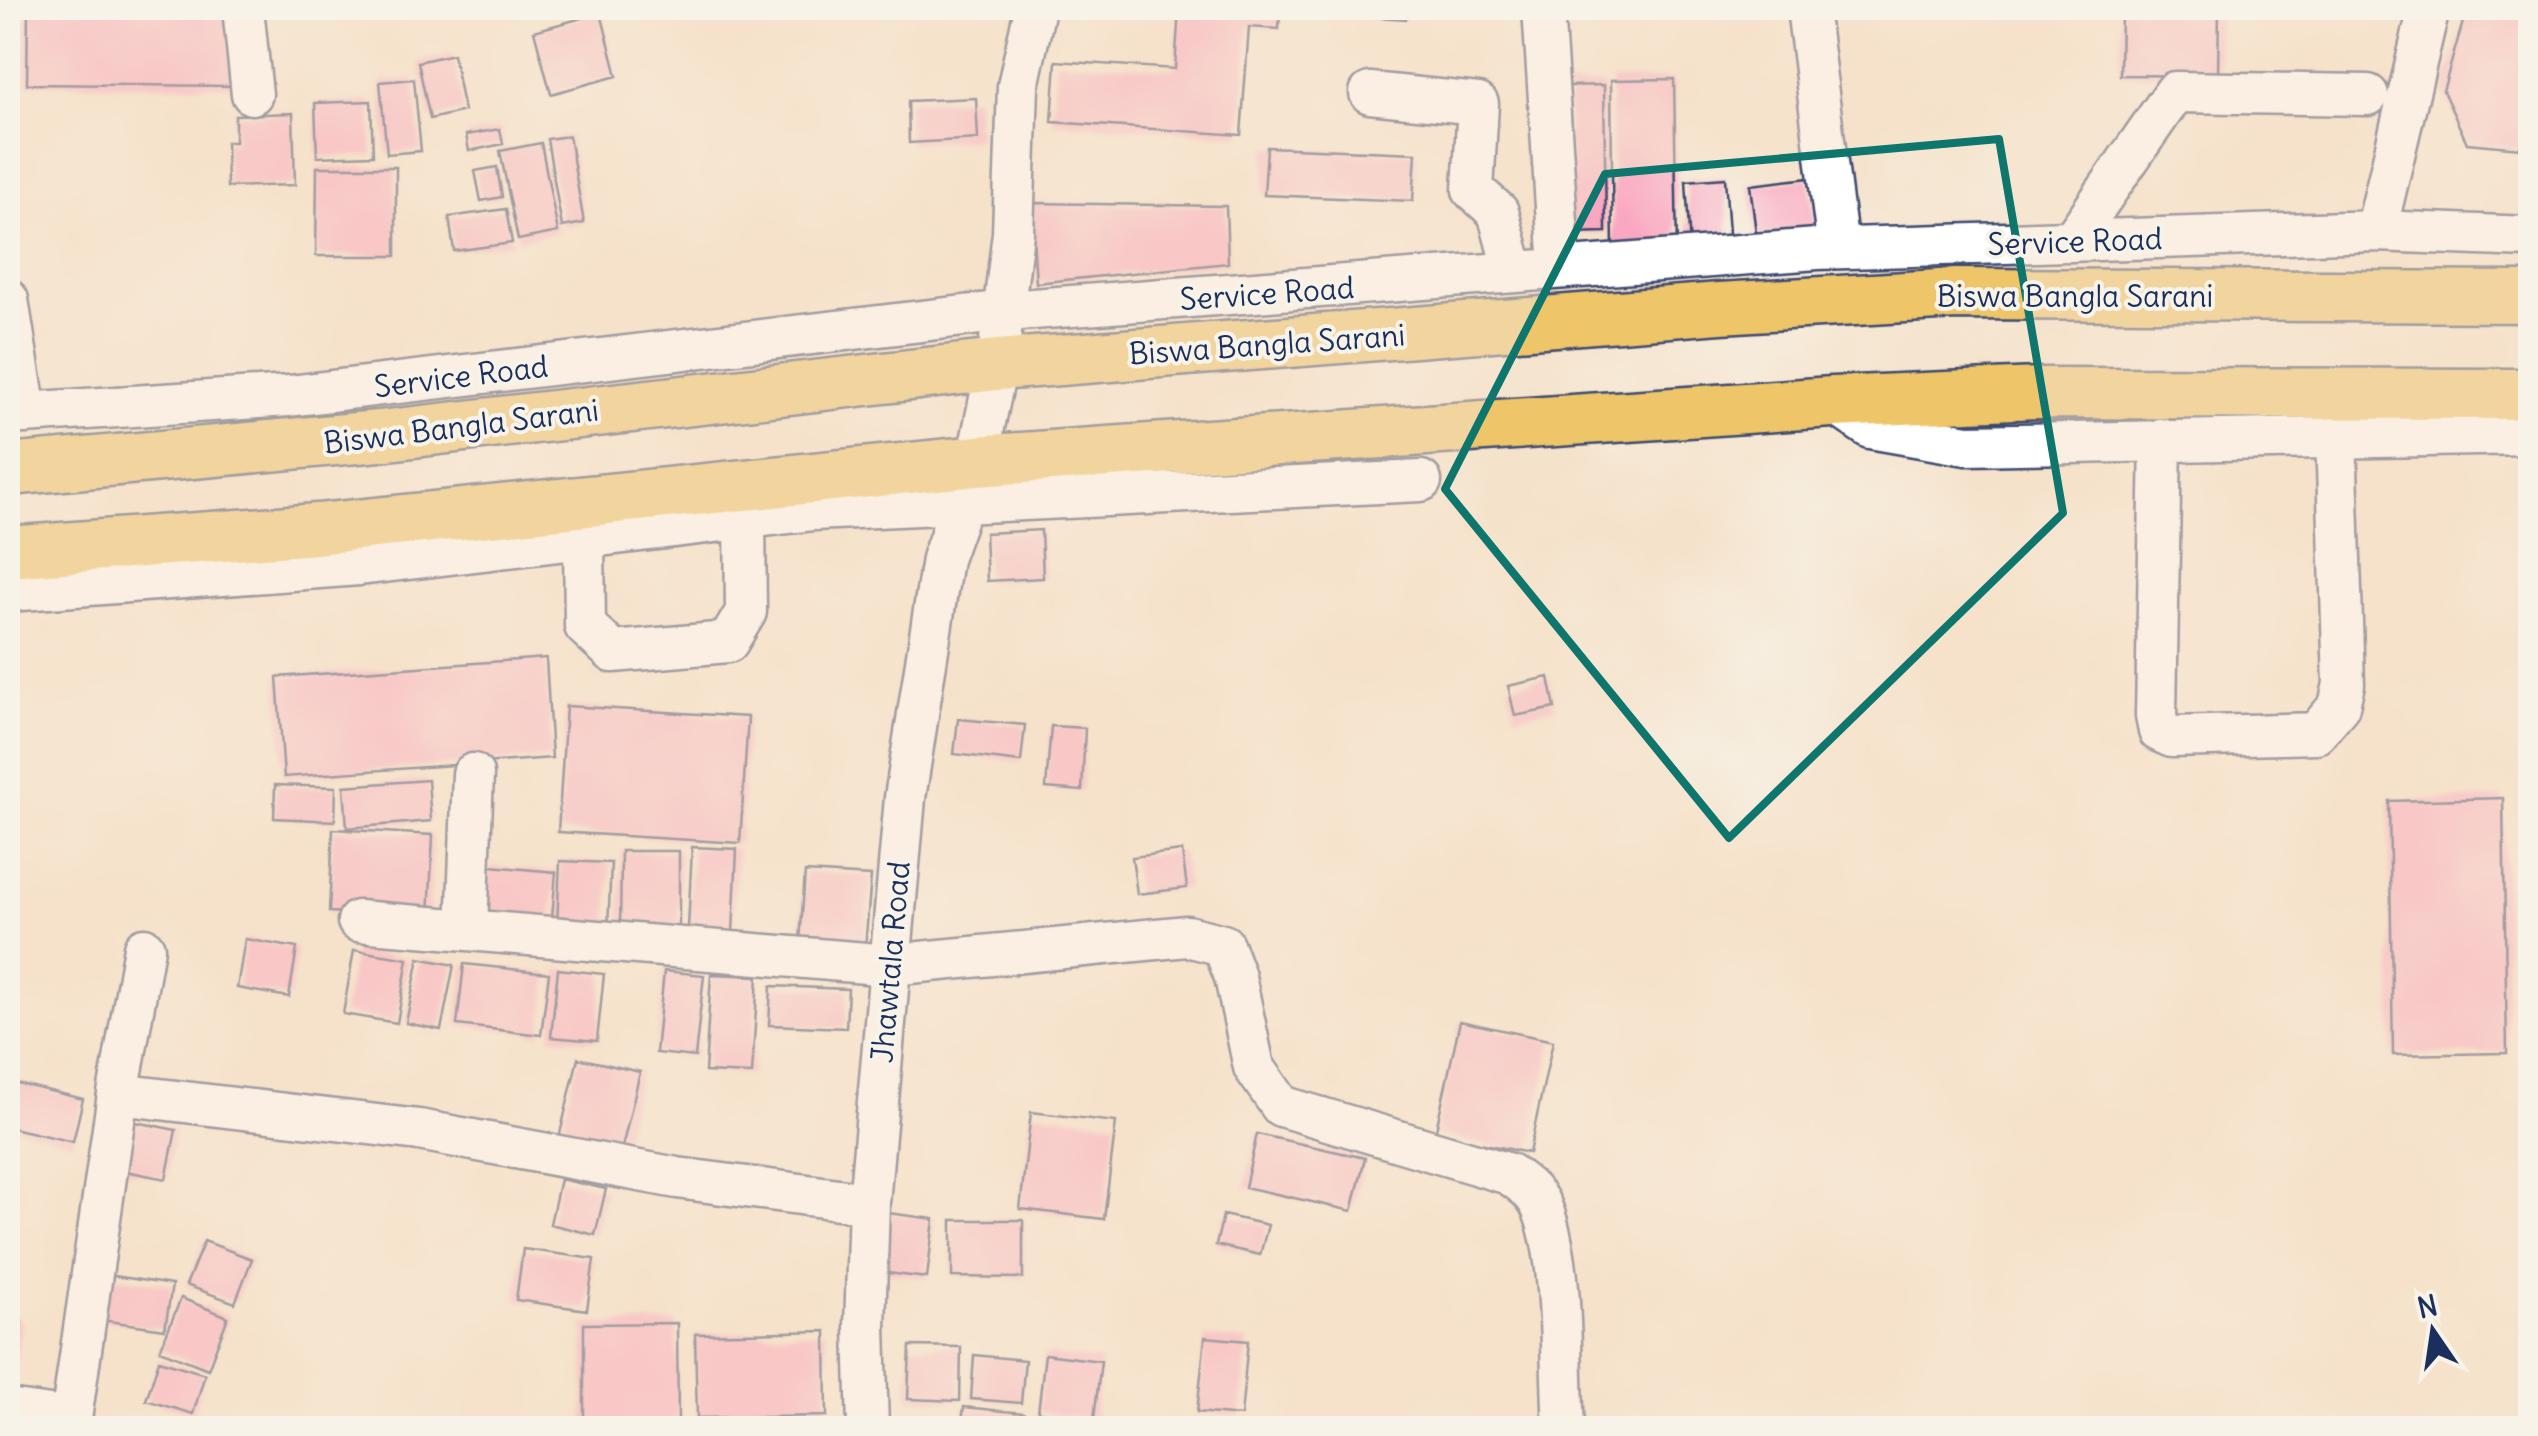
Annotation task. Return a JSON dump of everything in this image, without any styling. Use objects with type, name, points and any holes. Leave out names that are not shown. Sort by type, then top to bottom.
[{"type":"main road","name":"Biswa Bangla Sarani","points":[[8,470],[379,436],[997,364],[1956,294],[2530,297]]},
{"type":"main road","points":[[8,552],[59,568],[317,529],[971,482],[1832,402],[2037,393],[2530,431]]},
{"type":"street","points":[[243,8],[252,94]]},
{"type":"street","name":"Jhawtala Road","points":[[868,1428],[864,1327],[869,1203],[905,798],[942,559],[971,482],[1006,311],[1014,233],[1018,86],[1035,8]]},
{"type":"street","points":[[1543,8],[1560,268]]},
{"type":"street","points":[[1807,8],[1838,248]]},
{"type":"street","points":[[2376,232],[2429,8]]},
{"type":"street","points":[[2072,240],[2176,92],[2368,94]]},
{"type":"street","points":[[1370,93],[1478,104],[1472,190],[1498,212],[1514,272]]},
{"type":"street","name":"Service Road","points":[[17,414],[289,396],[1006,311],[1838,248],[2376,232],[2530,237]]},
{"type":"street","points":[[8,300],[17,414]]},
{"type":"street","points":[[1832,402],[1870,428],[1914,439],[1967,445],[2530,431]]},
{"type":"street","points":[[2161,440],[2156,716],[2160,731],[2172,737],[2316,734],[2339,706],[2344,684],[2336,435]]},
{"type":"street","points":[[8,591],[59,568],[359,564],[745,518],[971,482],[1420,481]]},
{"type":"street","points":[[584,538],[585,626],[614,652],[728,642],[746,612],[745,518]]},
{"type":"street","points":[[468,930],[473,774]]},
{"type":"street","points":[[358,921],[890,966],[1187,936],[1223,945],[1235,976],[1254,1067],[1281,1106],[1509,1174],[1530,1189],[1544,1213],[1553,1258],[1564,1428]]},
{"type":"street","points":[[8,1410],[71,1419],[118,1094],[144,948]]},
{"type":"street","points":[[118,1094],[420,1130],[678,1178],[869,1203]]},
{"type":"highlighted area","points":[[1999,139],[2063,513],[1729,838],[1445,489],[1605,174]]},
{"type":"building","points":[[28,8],[234,8],[233,86],[27,84]]},
{"type":"building","points":[[1179,8],[1407,8],[1406,19],[1280,11],[1279,29],[1249,27],[1241,135],[1052,122],[1056,61],[1175,69]]},
{"type":"building","points":[[2121,8],[2219,8],[2218,76],[2120,75]]},
{"type":"building","points":[[2467,8],[2530,8],[2530,149],[2467,143],[2443,91]]},
{"type":"building","points":[[601,13],[617,76],[551,94],[534,31]]},
{"type":"building","points":[[453,54],[464,111],[430,119],[418,62]]},
{"type":"building","points":[[414,79],[421,151],[387,154],[380,82]]},
{"type":"building","points":[[1674,79],[1677,254],[1613,255],[1611,80]]},
{"type":"building","points":[[1604,85],[1606,232],[1570,233],[1568,86]]},
{"type":"building","points":[[976,98],[978,139],[909,143],[908,101]]},
{"type":"building","points":[[371,101],[373,155],[317,157],[315,103]]},
{"type":"building","points":[[293,113],[295,185],[227,187],[226,142],[235,142],[235,115]]},
{"type":"building","points":[[500,129],[503,144],[469,151],[466,135]]},
{"type":"building","points":[[569,136],[584,223],[562,227],[547,139]]},
{"type":"building","points":[[541,143],[558,232],[518,240],[500,151]]},
{"type":"building","points":[[1267,147],[1416,153],[1413,201],[1264,195]]},
{"type":"building","points":[[317,167],[396,167],[396,256],[316,256]]},
{"type":"building","points":[[497,167],[502,197],[481,201],[475,171]]},
{"type":"building","points":[[1725,178],[1730,246],[1690,249],[1686,181]]},
{"type":"building","points":[[1809,178],[1817,240],[1758,249],[1750,185]]},
{"type":"building","points":[[1031,203],[1226,206],[1228,263],[1036,283]]},
{"type":"building","points":[[506,209],[512,243],[454,251],[449,217]]},
{"type":"building","points":[[1041,530],[1043,578],[987,581],[985,533]]},
{"type":"building","points":[[546,658],[552,758],[284,777],[277,677]]},
{"type":"building","points":[[1549,677],[1555,708],[1515,716],[1508,686]]},
{"type":"building","points":[[566,706],[748,717],[740,843],[558,832]]},
{"type":"building","points":[[958,719],[1025,725],[1021,762],[954,754]]},
{"type":"building","points":[[1051,726],[1085,728],[1082,791],[1046,788]]},
{"type":"building","points":[[428,780],[431,821],[347,828],[344,786]]},
{"type":"building","points":[[275,785],[336,787],[335,821],[274,818]]},
{"type":"building","points":[[2503,798],[2507,1053],[2393,1055],[2389,801]]},
{"type":"building","points":[[333,829],[433,835],[429,917],[329,912]]},
{"type":"building","points":[[692,847],[737,849],[733,932],[688,929]]},
{"type":"building","points":[[621,851],[679,851],[679,931],[620,930]]},
{"type":"building","points":[[1182,851],[1187,888],[1137,894],[1132,857]]},
{"type":"building","points":[[560,861],[611,863],[608,928],[557,925]]},
{"type":"building","points":[[490,866],[556,872],[552,918],[486,912]]},
{"type":"building","points":[[805,872],[871,876],[864,961],[799,956]]},
{"type":"building","points":[[245,939],[297,948],[289,997],[237,988]]},
{"type":"building","points":[[354,950],[408,959],[397,1023],[343,1014]]},
{"type":"building","points":[[419,958],[454,965],[441,1030],[406,1023]]},
{"type":"building","points":[[464,964],[549,973],[541,1035],[457,1025]]},
{"type":"building","points":[[558,969],[604,974],[597,1041],[551,1037]]},
{"type":"building","points":[[664,971],[704,975],[695,1057],[656,1053]]},
{"type":"building","points":[[711,974],[758,976],[752,1074],[705,1072]]},
{"type":"building","points":[[771,986],[848,989],[846,1028],[769,1025]]},
{"type":"building","points":[[1460,1021],[1553,1041],[1529,1153],[1435,1134]]},
{"type":"building","points":[[578,1058],[640,1072],[621,1152],[559,1138]]},
{"type":"building","points":[[8,1081],[83,1099],[73,1142],[8,1127]]},
{"type":"building","points":[[1031,1112],[1116,1122],[1104,1219],[1020,1209]]},
{"type":"building","points":[[126,1120],[176,1130],[166,1179],[115,1169]]},
{"type":"building","points":[[1257,1134],[1365,1158],[1352,1211],[1245,1187]]},
{"type":"building","points":[[560,1179],[606,1189],[595,1235],[550,1224]]},
{"type":"building","points":[[888,1213],[934,1219],[927,1278],[880,1272]]},
{"type":"building","points":[[1223,1215],[1268,1225],[1260,1255],[1216,1245]]},
{"type":"building","points":[[952,1220],[1023,1220],[1023,1278],[952,1277]]},
{"type":"building","points":[[204,1241],[252,1259],[235,1303],[186,1285]]},
{"type":"building","points":[[523,1249],[594,1259],[587,1310],[516,1300]]},
{"type":"building","points":[[108,1275],[172,1285],[165,1329],[101,1320]]},
{"type":"building","points":[[181,1298],[228,1317],[208,1369],[160,1350]]},
{"type":"building","points":[[8,1319],[22,1321],[11,1382],[8,1381]]},
{"type":"building","points":[[677,1323],[678,1424],[584,1425],[584,1324]]},
{"type":"building","points":[[826,1331],[827,1416],[697,1418],[695,1334]]},
{"type":"building","points":[[1205,1337],[1248,1341],[1241,1416],[1197,1412]]},
{"type":"building","points":[[910,1346],[961,1347],[960,1401],[908,1399]]},
{"type":"building","points":[[1045,1354],[1101,1361],[1094,1419],[1038,1412]]},
{"type":"building","points":[[974,1355],[1025,1360],[1021,1403],[971,1399]]},
{"type":"building","points":[[159,1360],[205,1374],[193,1414],[146,1400]]},
{"type":"building","points":[[964,1407],[1024,1413],[1023,1428],[961,1428]]}]
